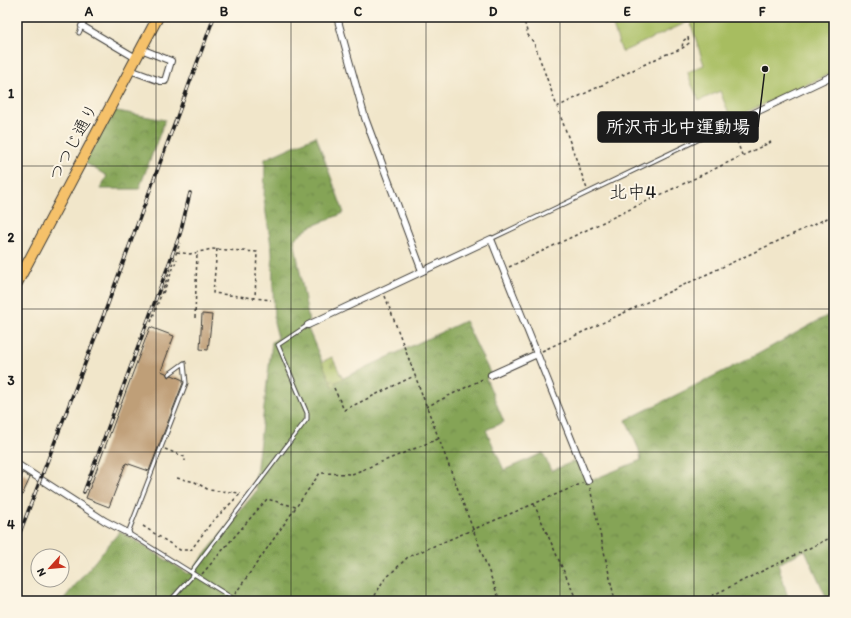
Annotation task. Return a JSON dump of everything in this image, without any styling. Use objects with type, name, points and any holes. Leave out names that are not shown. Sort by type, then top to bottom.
[{"type":"main road","name":"つつじ通り","points":[[17,283],[158,17]]},
{"type":"street","points":[[337,17],[365,118],[422,271]]},
{"type":"street","points":[[84,23],[136,58]]},
{"type":"street","points":[[130,70],[160,81],[165,81],[171,61],[141,49]]},
{"type":"street","points":[[731,124],[834,75]]},
{"type":"street","points":[[308,325],[491,239],[588,481]]},
{"type":"street","points":[[492,375],[537,354]]},
{"type":"street","points":[[20,466],[106,521],[128,533]]},
{"type":"lane","points":[[79,32],[84,23]]},
{"type":"lane","points":[[491,239],[731,124]]},
{"type":"lane","points":[[170,601],[307,419],[307,413],[278,345],[308,325]]},
{"type":"lane","points":[[169,374],[184,362],[186,383],[128,533],[237,601]]},
{"type":"lane","points":[[17,478],[20,466]]},
{"type":"path","points":[[523,17],[528,35],[534,43],[588,192]]},
{"type":"path","points":[[557,107],[664,55],[682,48],[689,43],[688,37],[683,41],[682,48]]},
{"type":"path","points":[[731,124],[742,155]]},
{"type":"path","points":[[503,270],[771,142]]},
{"type":"path","points":[[537,354],[834,215]]},
{"type":"path","points":[[177,259],[151,322],[180,243]]},
{"type":"path","points":[[177,252],[190,254],[217,249],[257,252],[255,298]]},
{"type":"path","points":[[217,249],[213,293],[271,300]]},
{"type":"path","points":[[195,318],[197,252]]},
{"type":"path","points":[[383,290],[426,408],[500,601]]},
{"type":"path","points":[[426,408],[492,375]]},
{"type":"path","points":[[334,388],[344,410],[414,376]]},
{"type":"path","points":[[232,598],[320,473],[352,474],[438,439]]},
{"type":"path","points":[[162,448],[185,457],[185,461]]},
{"type":"path","points":[[143,526],[180,550],[191,550],[215,518],[241,493],[209,490],[195,482],[177,478]]},
{"type":"path","points":[[372,601],[384,581],[408,557],[588,481],[615,601]]},
{"type":"path","points":[[199,577],[267,499],[296,507]]},
{"type":"path","points":[[534,504],[577,601]]},
{"type":"path","points":[[702,601],[834,536]]},
{"type":"green space","points":[[610,17],[834,17],[834,72],[731,119],[720,91],[699,101],[689,78],[688,72],[704,65],[690,21],[622,52]]},
{"type":"green space","points":[[112,110],[165,120],[139,189],[100,189],[107,176],[85,163]]},
{"type":"green space","points":[[316,136],[344,213],[310,227],[294,239],[309,322],[306,324],[333,387],[335,382],[465,321],[491,375],[486,378],[504,422],[486,430],[504,470],[543,453],[551,471],[577,460],[587,482],[641,460],[639,450],[626,420],[758,354],[834,312],[834,601],[828,601],[805,550],[778,564],[789,601],[62,601],[120,531],[189,574],[257,490],[255,482],[272,342],[278,338],[274,322],[272,252],[264,200],[265,159]]},
{"type":"green space","points":[[332,357],[343,379],[335,382],[337,385],[333,387],[322,362]]},
{"type":"building","points":[[202,314],[212,315],[208,350],[200,349]]},
{"type":"building","points":[[150,327],[174,336],[161,371],[166,373],[168,377],[172,375],[183,380],[183,383],[149,471],[126,463],[109,507],[86,498]]},
{"type":"building","points":[[23,473],[30,478],[17,506],[17,485]]},
{"type":"railway","points":[[17,540],[106,309],[214,17]]},
{"type":"railway","points":[[84,492],[180,234],[190,193]]},
{"type":"place","name":"所沢市北中運動場","points":[[765,69]]},
{"type":"district","name":"北中4","points":[[633,192]]}]
